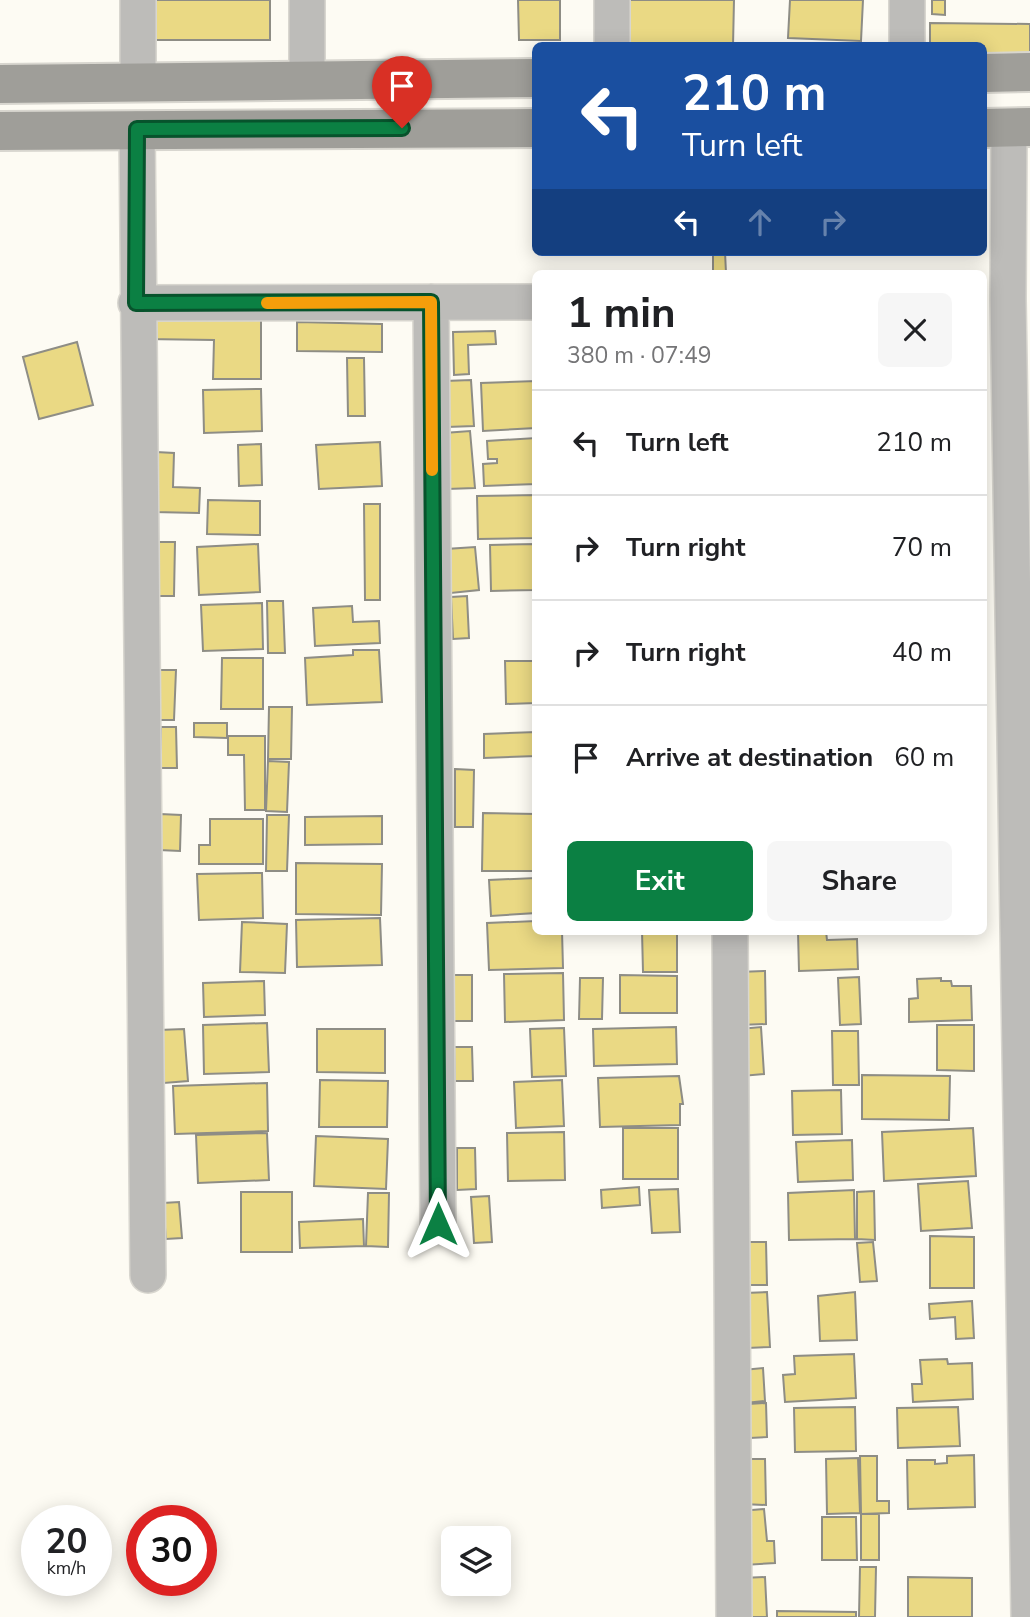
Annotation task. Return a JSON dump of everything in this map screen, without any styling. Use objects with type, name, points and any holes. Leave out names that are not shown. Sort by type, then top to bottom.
[{"type":"street","points":[[138,0],[138,83]]},
{"type":"street","points":[[307,0],[307,81]]},
{"type":"street","points":[[612,0],[612,42]]},
{"type":"street","points":[[907,0],[907,42]]},
{"type":"street","points":[[987,73],[1030,72]]},
{"type":"street","points":[[0,85],[532,78]]},
{"type":"street","points":[[1007,127],[1007,299],[1029,1617]]},
{"type":"street","points":[[0,131],[532,128]]},
{"type":"street","points":[[137,129],[136,303],[148,1275]]},
{"type":"street","points":[[431,302],[438,1224]]},
{"type":"street","points":[[136,303],[532,302]]},
{"type":"street","points":[[730,935],[734,1617]]},
{"type":"building","points":[[144,0],[270,0],[270,40],[144,40]]},
{"type":"building","points":[[518,0],[560,0],[560,40],[519,40]]},
{"type":"building","points":[[625,0],[734,0],[733,42],[624,42]]},
{"type":"building","points":[[790,0],[863,0],[861,41],[788,38]]},
{"type":"building","points":[[932,0],[945,0],[945,15],[932,14]]},
{"type":"building","points":[[930,23],[1030,24],[1030,54],[987,54],[987,42],[930,42]]},
{"type":"building","points":[[713,256],[725,256],[726,270],[713,270]]},
{"type":"building","points":[[145,315],[261,316],[261,379],[213,379],[214,340],[145,339]]},
{"type":"building","points":[[297,322],[382,324],[382,352],[297,351]]},
{"type":"building","points":[[495,331],[496,344],[468,345],[469,374],[454,375],[453,332]]},
{"type":"building","points":[[77,342],[93,405],[39,419],[23,357]]},
{"type":"building","points":[[347,358],[364,358],[365,416],[348,416]]},
{"type":"building","points":[[471,380],[474,426],[447,427],[445,381]]},
{"type":"building","points":[[532,381],[532,428],[483,431],[481,383]]},
{"type":"building","points":[[261,389],[262,431],[204,433],[203,390]]},
{"type":"building","points":[[470,431],[475,488],[447,489],[444,433]]},
{"type":"building","points":[[532,438],[532,484],[484,486],[483,464],[497,463],[497,459],[488,459],[487,441]]},
{"type":"building","points":[[380,442],[382,486],[319,489],[316,445]]},
{"type":"building","points":[[261,444],[262,485],[239,486],[238,445]]},
{"type":"building","points":[[156,452],[174,453],[173,487],[200,488],[199,513],[154,512]]},
{"type":"building","points":[[532,495],[532,538],[478,539],[477,496]]},
{"type":"building","points":[[208,500],[260,501],[260,535],[207,534]]},
{"type":"building","points":[[364,504],[380,504],[380,600],[365,600]]},
{"type":"building","points":[[149,542],[175,542],[174,596],[148,596]]},
{"type":"building","points":[[258,544],[260,592],[199,595],[197,547]]},
{"type":"building","points":[[532,544],[532,590],[491,591],[490,545]]},
{"type":"building","points":[[475,547],[479,590],[451,593],[446,549]]},
{"type":"building","points":[[467,596],[469,638],[453,639],[451,597]]},
{"type":"building","points":[[267,601],[283,601],[285,653],[268,653]]},
{"type":"building","points":[[262,603],[263,649],[203,651],[201,605]]},
{"type":"building","points":[[352,606],[353,622],[379,621],[380,643],[315,646],[313,608]]},
{"type":"building","points":[[353,650],[379,650],[382,702],[307,705],[305,658],[353,655]]},
{"type":"building","points":[[222,658],[263,658],[263,709],[221,709]]},
{"type":"building","points":[[505,661],[532,661],[532,703],[506,704]]},
{"type":"building","points":[[158,670],[176,670],[174,720],[157,720]]},
{"type":"building","points":[[269,707],[292,707],[291,759],[268,759]]},
{"type":"building","points":[[194,723],[227,723],[227,738],[194,737]]},
{"type":"building","points":[[161,727],[176,727],[177,768],[161,768]]},
{"type":"building","points":[[532,732],[532,756],[484,758],[484,734]]},
{"type":"building","points":[[228,736],[265,736],[265,810],[245,810],[244,755],[228,755]]},
{"type":"building","points":[[268,761],[289,762],[287,812],[266,811]]},
{"type":"building","points":[[455,769],[474,770],[473,827],[455,827]]},
{"type":"building","points":[[483,813],[532,814],[532,871],[482,871]]},
{"type":"building","points":[[160,814],[181,815],[180,851],[159,850]]},
{"type":"building","points":[[267,815],[289,815],[287,871],[266,871]]},
{"type":"building","points":[[382,816],[382,844],[305,845],[305,817]]},
{"type":"building","points":[[210,819],[263,819],[263,864],[199,864],[199,845],[210,845]]},
{"type":"building","points":[[296,863],[382,864],[381,915],[296,914]]},
{"type":"building","points":[[262,873],[263,918],[199,920],[197,874]]},
{"type":"building","points":[[532,878],[532,913],[491,916],[489,880]]},
{"type":"building","points":[[380,918],[382,965],[297,967],[296,920]]},
{"type":"building","points":[[532,921],[532,935],[562,935],[563,968],[489,970],[487,923]]},
{"type":"building","points":[[242,922],[287,924],[285,973],[240,972]]},
{"type":"building","points":[[642,935],[677,935],[677,972],[643,972]]},
{"type":"building","points":[[798,935],[826,935],[827,940],[857,939],[858,969],[799,971]]},
{"type":"building","points":[[765,971],[766,1024],[740,1025],[739,972]]},
{"type":"building","points":[[563,973],[564,1020],[505,1022],[504,974]]},
{"type":"building","points":[[453,975],[472,975],[472,1021],[453,1021]]},
{"type":"building","points":[[620,975],[677,976],[677,1013],[620,1013]]},
{"type":"building","points":[[859,977],[861,1024],[840,1025],[838,978]]},
{"type":"building","points":[[580,978],[603,978],[602,1019],[579,1019]]},
{"type":"building","points":[[941,978],[941,981],[951,981],[952,986],[971,986],[972,1020],[909,1022],[909,999],[918,998],[917,979]]},
{"type":"building","points":[[264,981],[265,1015],[204,1017],[203,983]]},
{"type":"building","points":[[267,1023],[269,1072],[204,1074],[203,1025]]},
{"type":"building","points":[[937,1025],[974,1025],[974,1071],[937,1070]]},
{"type":"building","points":[[676,1027],[677,1064],[594,1066],[593,1029]]},
{"type":"building","points":[[761,1027],[764,1074],[742,1076],[740,1029]]},
{"type":"building","points":[[564,1028],[566,1076],[532,1077],[530,1029]]},
{"type":"building","points":[[184,1029],[188,1081],[164,1083],[159,1030]]},
{"type":"building","points":[[317,1029],[385,1029],[385,1073],[317,1072]]},
{"type":"building","points":[[832,1031],[858,1031],[859,1085],[833,1085]]},
{"type":"building","points":[[454,1047],[472,1047],[473,1081],[455,1081]]},
{"type":"building","points":[[862,1075],[950,1076],[949,1120],[862,1119]]},
{"type":"building","points":[[679,1076],[683,1104],[680,1104],[680,1125],[600,1127],[598,1078]]},
{"type":"building","points":[[320,1080],[388,1081],[387,1127],[319,1127]]},
{"type":"building","points":[[562,1080],[564,1126],[516,1128],[514,1082]]},
{"type":"building","points":[[267,1083],[268,1131],[175,1134],[173,1086]]},
{"type":"building","points":[[841,1090],[842,1134],[793,1135],[792,1091]]},
{"type":"building","points":[[623,1128],[678,1128],[678,1179],[623,1179]]},
{"type":"building","points":[[973,1128],[976,1176],[884,1181],[882,1132]]},
{"type":"building","points":[[564,1132],[565,1180],[508,1181],[507,1133]]},
{"type":"building","points":[[267,1133],[269,1180],[198,1183],[196,1135]]},
{"type":"building","points":[[316,1136],[388,1139],[386,1189],[314,1186]]},
{"type":"building","points":[[852,1140],[853,1180],[798,1182],[796,1142]]},
{"type":"building","points":[[457,1148],[475,1148],[476,1189],[457,1190]]},
{"type":"building","points":[[968,1181],[972,1228],[921,1231],[918,1184]]},
{"type":"building","points":[[639,1187],[640,1205],[602,1208],[601,1190]]},
{"type":"building","points":[[678,1189],[680,1232],[652,1233],[649,1190]]},
{"type":"building","points":[[854,1190],[855,1239],[789,1240],[788,1193]]},
{"type":"building","points":[[874,1191],[875,1240],[857,1239],[857,1192]]},
{"type":"building","points":[[241,1192],[292,1192],[292,1252],[241,1252]]},
{"type":"building","points":[[368,1193],[389,1193],[388,1247],[366,1246]]},
{"type":"building","points":[[489,1196],[492,1242],[474,1243],[471,1197]]},
{"type":"building","points":[[179,1202],[182,1238],[166,1239],[163,1203]]},
{"type":"building","points":[[363,1219],[364,1246],[300,1248],[299,1222]]},
{"type":"building","points":[[930,1236],[974,1237],[974,1288],[930,1288]]},
{"type":"building","points":[[747,1242],[766,1242],[767,1285],[749,1285]]},
{"type":"building","points":[[873,1242],[877,1281],[860,1282],[857,1243]]},
{"type":"building","points":[[767,1292],[770,1347],[747,1348],[745,1293]]},
{"type":"building","points":[[855,1292],[857,1340],[820,1341],[818,1296]]},
{"type":"building","points":[[972,1301],[974,1338],[956,1339],[955,1317],[930,1319],[929,1304]]},
{"type":"building","points":[[854,1354],[856,1398],[785,1402],[783,1375],[795,1374],[794,1356]]},
{"type":"building","points":[[947,1359],[948,1364],[972,1363],[973,1399],[913,1402],[912,1384],[922,1384],[920,1360]]},
{"type":"building","points":[[763,1368],[765,1401],[745,1403],[743,1370]]},
{"type":"building","points":[[766,1403],[767,1437],[750,1438],[748,1404]]},
{"type":"building","points":[[855,1407],[856,1451],[795,1452],[794,1408]]},
{"type":"building","points":[[958,1407],[960,1446],[898,1448],[897,1408]]},
{"type":"building","points":[[974,1455],[975,1507],[908,1509],[907,1460],[935,1460],[935,1464],[947,1463],[947,1456]]},
{"type":"building","points":[[860,1456],[877,1456],[877,1501],[889,1501],[889,1513],[861,1514]]},
{"type":"building","points":[[858,1458],[860,1513],[827,1514],[826,1459]]},
{"type":"building","points":[[743,1459],[765,1459],[766,1505],[743,1504]]},
{"type":"building","points":[[764,1509],[767,1541],[774,1541],[775,1563],[744,1565],[740,1511]]},
{"type":"building","points":[[861,1514],[879,1514],[879,1560],[861,1560]]},
{"type":"building","points":[[822,1517],[856,1517],[857,1560],[822,1560]]},
{"type":"building","points":[[860,1567],[876,1567],[875,1617],[859,1617]]},
{"type":"building","points":[[765,1577],[767,1617],[743,1617],[742,1578]]},
{"type":"building","points":[[908,1577],[972,1578],[972,1617],[908,1617]]},
{"type":"building","points":[[777,1611],[856,1612],[856,1617],[777,1617]]},
{"type":"slow traffic","points":[[267,303],[431,302],[432,470]]},
{"type":"route","points":[[402,128],[137,129],[136,303],[431,302],[438,1224]]}]
